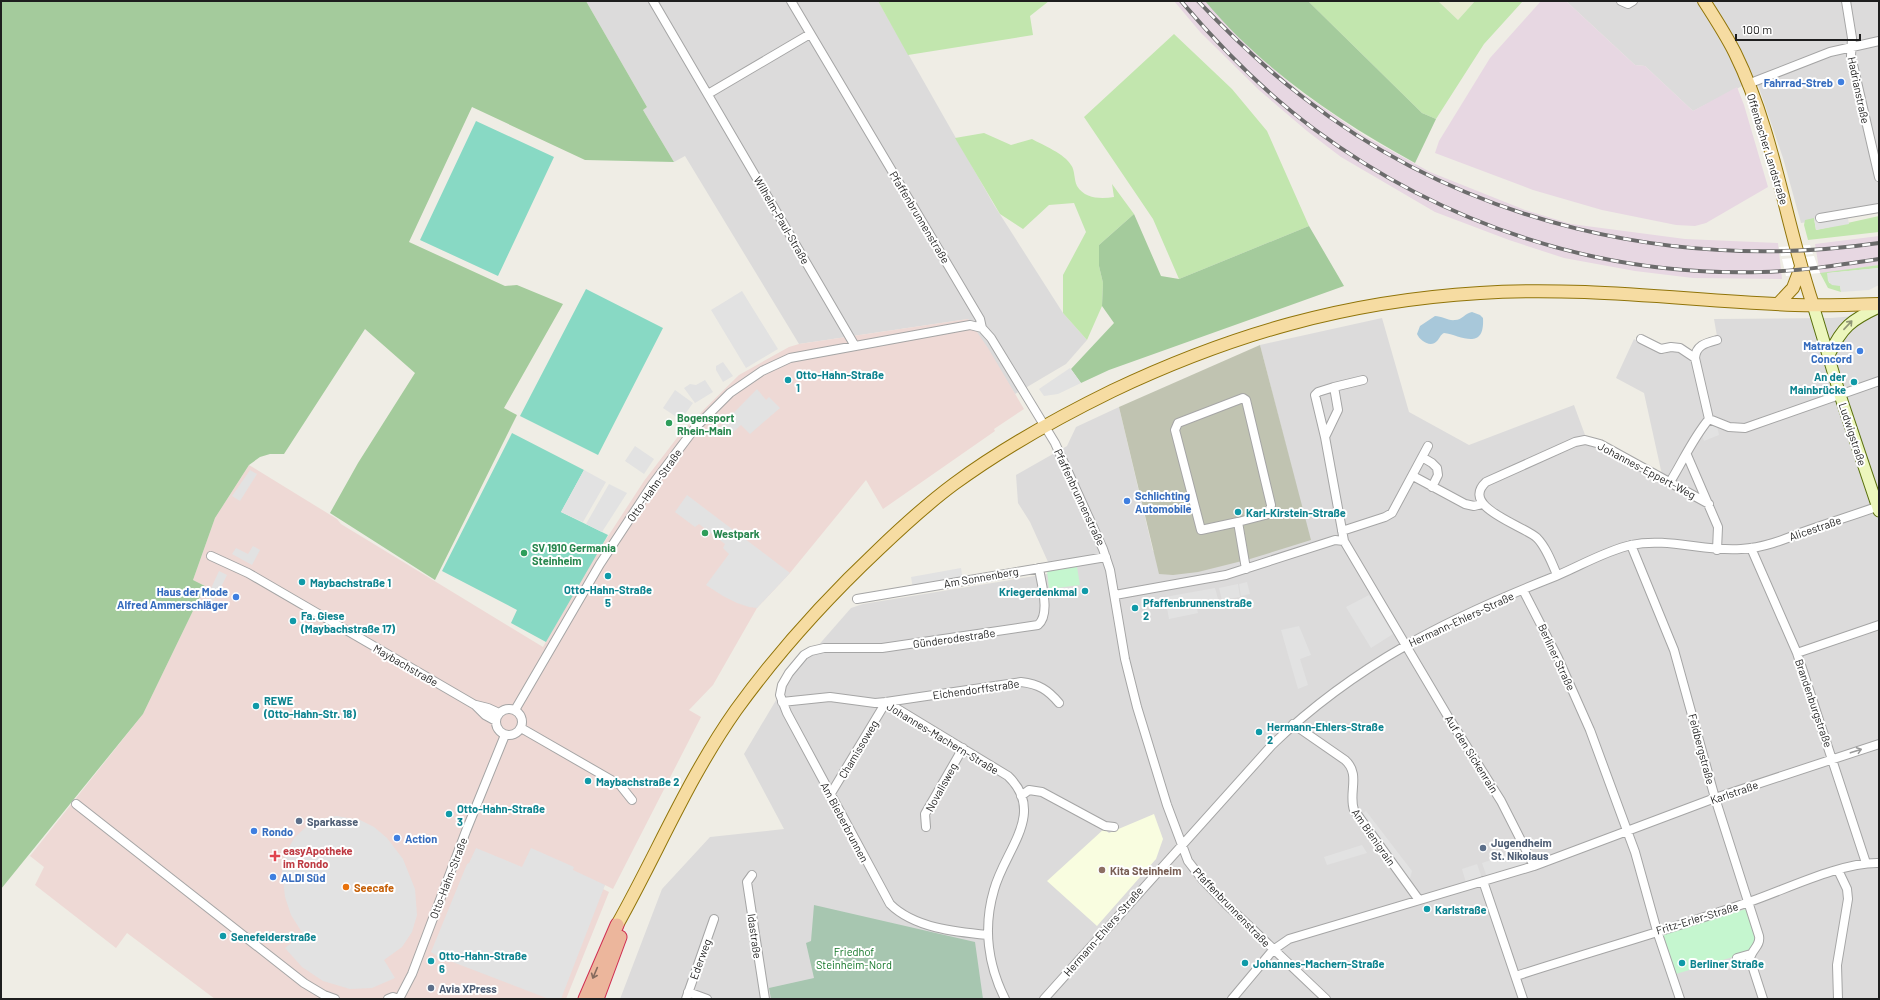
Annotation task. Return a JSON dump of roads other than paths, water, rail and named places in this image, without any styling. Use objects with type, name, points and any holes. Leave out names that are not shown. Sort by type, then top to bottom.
[{"type":"highway","points":[[585,999],[620,926]]},
{"type":"highway","points":[[597,999],[620,926]]},
{"type":"main road","name":"Offenbacher Landstraße","points":[[1704,1],[1735,52],[1748,84],[1769,148],[1801,267],[1813,305]]},
{"type":"main road","points":[[1778,304],[1793,288],[1801,267]]},
{"type":"main road","points":[[620,926],[637,888],[684,795],[733,714],[766,669],[805,624],[858,569],[925,507],[955,483],[1045,425],[1170,364],[1228,342],[1279,326],[1373,305],[1481,292],[1541,291],[1637,294],[1778,304],[1879,305]]},
{"type":"main road","name":"Ludwigstraße","points":[[1813,305],[1840,395],[1878,508]]},
{"type":"main road","points":[[1829,355],[1837,338],[1855,318],[1879,305]]},
{"type":"street","name":"Wilhelm-Paul-Straße","points":[[653,1],[855,346]]},
{"type":"street","name":"Pfaffenbrunnenstraße","points":[[791,1],[980,318],[982,328],[991,338],[1045,425],[1070,474],[1106,557],[1115,595],[1125,659],[1137,707],[1167,805],[1188,861],[1202,879],[1326,999]]},
{"type":"street","points":[[1621,1],[1628,4],[1633,1]]},
{"type":"street","name":"Hadrianstraße","points":[[1846,1],[1852,38],[1851,56],[1879,177]]},
{"type":"street","points":[[708,94],[810,34]]},
{"type":"street","points":[[1748,84],[1808,60],[1851,46],[1879,41]]},
{"type":"street","points":[[1820,218],[1879,208]]},
{"type":"street","name":"Otto-Hahn-Straße","points":[[515,710],[613,542],[674,456],[711,411],[730,393],[749,379],[780,362],[801,356],[970,325],[982,328]]},
{"type":"street","points":[[1640,339],[1661,349],[1671,347],[1680,348],[1695,358]]},
{"type":"street","points":[[1709,419],[1695,358],[1696,351],[1700,346],[1717,340]]},
{"type":"street","points":[[1363,380],[1318,392],[1315,395],[1325,437],[1344,541],[1406,644]]},
{"type":"street","points":[[1709,419],[1729,427],[1745,428],[1879,381]]},
{"type":"street","points":[[1325,437],[1338,410],[1334,388]]},
{"type":"street","points":[[1243,398],[1246,400],[1271,506],[1269,514],[1238,522],[1201,530],[1175,430],[1178,423],[1243,398]]},
{"type":"street","points":[[1670,482],[1687,455],[1697,434],[1709,419]]},
{"type":"street","name":"Johannes-Eppert-Weg","points":[[1482,504],[1479,494],[1480,489],[1490,479],[1575,442],[1585,440],[1607,448],[1709,504]]},
{"type":"street","points":[[1342,531],[1389,516],[1396,509],[1428,446]]},
{"type":"street","points":[[1687,455],[1718,527],[1717,550]]},
{"type":"street","points":[[1422,457],[1432,462],[1437,468],[1438,475],[1432,487]]},
{"type":"street","points":[[1412,476],[1465,504],[1474,506],[1482,504],[1490,511],[1528,532],[1538,539],[1557,575]]},
{"type":"street","name":"Alicestraße","points":[[1751,548],[1878,508]]},
{"type":"street","points":[[1238,522],[1246,570]]},
{"type":"street","points":[[1115,595],[1226,575],[1246,570],[1335,540],[1344,541]]},
{"type":"street","name":"Hermann-Ehlers-Straße","points":[[1044,999],[1159,869],[1182,846],[1272,745],[1293,724],[1353,678],[1406,644],[1427,633],[1557,575],[1631,545],[1655,543],[1717,550],[1751,548]]},
{"type":"street","name":"Feldbergstraße","points":[[1631,545],[1674,650],[1715,798],[1760,940],[1751,954]]},
{"type":"street","name":"Brandenburgstraße","points":[[1751,548],[1797,653],[1866,863]]},
{"type":"street","name":"Maybachstraße","points":[[210,556],[248,572],[475,705],[485,715],[498,717]]},
{"type":"street","name":"Am Sonnenberg","points":[[857,599],[1106,557]]},
{"type":"street","name":"Günderodestraße","points":[[782,702],[780,695],[784,680],[804,655],[811,651],[824,648],[882,648],[1038,625],[1043,620],[1045,612],[1039,568]]},
{"type":"street","name":"Berliner Straße","points":[[1523,590],[1555,652],[1590,730],[1627,830],[1657,931],[1680,999]]},
{"type":"street","points":[[1797,653],[1879,625]]},
{"type":"street","name":"Auf den Sickenrain","points":[[1406,644],[1450,720],[1501,801],[1534,866]]},
{"type":"street","name":"Eichendorffstraße","points":[[886,702],[1021,682],[1044,688],[1060,703]]},
{"type":"street","name":"Johannes-Machern-Straße","points":[[782,702],[830,697],[870,703],[886,702],[1008,776],[1015,784],[1021,796],[1024,814],[1022,826],[995,886],[990,910],[988,935],[993,968],[1005,999]]},
{"type":"street","name":"Am Bieberbrunnen","points":[[782,702],[884,896],[892,907],[907,916],[931,926],[988,935]]},
{"type":"street","name":"Chamissoweg","points":[[830,795],[886,702]]},
{"type":"street","points":[[506,709],[515,710],[522,720],[521,728],[516,733],[505,735],[498,729],[498,717],[506,709]]},
{"type":"street","name":"Am Bienigrain","points":[[1293,724],[1345,760],[1351,767],[1354,779],[1352,803],[1354,810],[1419,900]]},
{"type":"street","points":[[521,728],[620,785],[632,800]]},
{"type":"street","name":"Otto-Hahn-Straße","points":[[388,999],[393,997],[399,999],[412,974],[466,831],[505,735]]},
{"type":"street","name":"Karlstraße","points":[[1274,950],[1282,943],[1292,938],[1534,866],[1715,798],[1879,744]]},
{"type":"street","name":"Novalisweg","points":[[926,827],[925,814],[963,748]]},
{"type":"street","points":[[1021,796],[1029,790],[1042,792],[1106,826],[1114,827]]},
{"type":"street","points":[[76,804],[304,983],[324,995],[335,999]]},
{"type":"street","name":"Fritz-Erler-Straße","points":[[1516,976],[1748,902],[1838,870],[1866,863],[1879,863]]},
{"type":"street","points":[[1838,870],[1847,889],[1848,899],[1837,965],[1838,999]]},
{"type":"street","name":"Idastraße","points":[[752,875],[747,882],[765,999]]},
{"type":"street","points":[[1483,881],[1523,999]]},
{"type":"street","name":"Ederweg","points":[[687,995],[714,919]]},
{"type":"street","points":[[1232,999],[1274,950]]},
{"type":"street","points":[[1738,958],[1751,954],[1750,961],[1763,999]]},
{"type":"street","points":[[687,995],[707,999]]},
{"type":"water","points":[[1472,312],[1483,318],[1483,328],[1480,335],[1476,338],[1470,339],[1444,333],[1435,343],[1429,344],[1418,337],[1417,334],[1420,326],[1435,316],[1455,320],[1460,319]]},
{"type":"railway","points":[[1181,1],[1212,36],[1260,85],[1314,129],[1364,163],[1416,193],[1470,218],[1526,238],[1584,254],[1642,265],[1702,271],[1762,272],[1806,269],[1879,259]]},
{"type":"railway","points":[[1198,1],[1223,27],[1276,76],[1304,98],[1367,142],[1434,178],[1504,207],[1577,229],[1651,243],[1727,250],[1803,250],[1879,243]]},
{"type":"place","name":"Fahrrad-Streb","points":[[1841,82]]},
{"type":"place","name":"Matratzen Concord","points":[[1860,351]]},
{"type":"place","name":"Otto-Hahn-Straße 1","points":[[788,380]]},
{"type":"place","name":"An der Mainbrücke","points":[[1854,382]]},
{"type":"place","name":"Bogensport Rhein-Main","points":[[669,423]]},
{"type":"place","name":"Schlichting Automobile","points":[[1127,501]]},
{"type":"place","name":"Karl-Kirstein-Straße","points":[[1238,512]]},
{"type":"place","name":"Westpark","points":[[705,533]]},
{"type":"place","name":"SV 1910 Germania Steinheim","points":[[524,553]]},
{"type":"place","name":"Otto-Hahn-Straße 5","points":[[608,576]]},
{"type":"place","name":"Maybachstraße 1","points":[[302,582]]},
{"type":"place","name":"Kriegerdenkmal","points":[[1085,591]]},
{"type":"place","name":"Haus der Mode Alfred Ammerschläger","points":[[236,597]]},
{"type":"place","name":"Pfaffenbrunnenstraße 2","points":[[1135,608]]},
{"type":"place","name":"Fa. Giese (Maybachstraße 17)","points":[[293,621]]},
{"type":"place","name":"REWE (Otto-Hahn-Str. 18)","points":[[256,706]]},
{"type":"place","name":"Hermann-Ehlers-Straße 2","points":[[1259,732]]},
{"type":"place","name":"Maybachstraße 2","points":[[588,781]]},
{"type":"place","name":"Otto-Hahn-Straße 3","points":[[449,814]]},
{"type":"place","name":"Sparkasse","points":[[299,821]]},
{"type":"place","name":"Rondo","points":[[254,831]]},
{"type":"place","name":"Action","points":[[397,838]]},
{"type":"place","name":"Jugendheim St. Nikolaus","points":[[1483,848]]},
{"type":"place","name":"easyApotheke im Rondo","points":[[275,856]]},
{"type":"place","name":"Kita Steinheim","points":[[1102,870]]},
{"type":"place","name":"ALDI Süd","points":[[273,877]]},
{"type":"place","name":"Seecafe","points":[[346,887]]},
{"type":"place","name":"Karlstraße","points":[[1427,909]]},
{"type":"place","name":"Senefelderstraße","points":[[223,936]]},
{"type":"place","name":"Otto-Hahn-Straße 6","points":[[431,961]]},
{"type":"place","name":"Johannes-Machern-Straße","points":[[1245,963]]},
{"type":"place","name":"Berliner Straße","points":[[1682,963]]},
{"type":"place","name":"Avia XPress","points":[[431,988]]},
{"type":"park label","name":"Friedhof Steinheim-Nord","points":[[854,957]]}]
